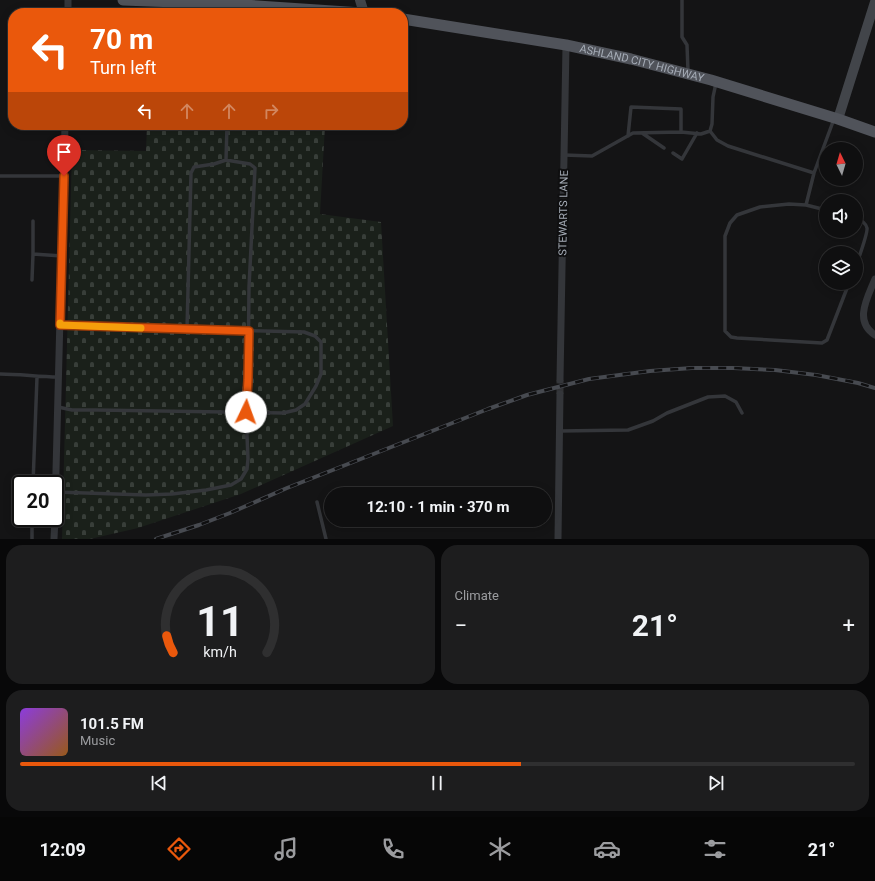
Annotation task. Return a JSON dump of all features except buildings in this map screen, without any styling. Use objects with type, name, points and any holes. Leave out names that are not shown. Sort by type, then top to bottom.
[{"type":"main road","points":[[123,0],[229,8]]},
{"type":"main road","name":"ASHLAND CITY HIGHWAY","points":[[408,20],[566,45],[631,59],[717,82],[836,118],[875,132]]},
{"type":"street","points":[[836,118],[875,2]]},
{"type":"street","name":"STEWARTS LANE","points":[[560,380],[566,45]]},
{"type":"street","points":[[56,475],[65,130]]},
{"type":"street","points":[[875,279],[863,308],[864,323],[868,330],[875,335]]},
{"type":"street","points":[[558,539],[560,394]]},
{"type":"street","points":[[54,539],[55,527]]},
{"type":"lane","points":[[682,0],[682,37],[687,45],[688,74]]},
{"type":"lane","points":[[710,131],[712,124],[713,97],[717,82]]},
{"type":"lane","points":[[628,136],[631,107],[682,109],[681,132]]},
{"type":"lane","points":[[806,205],[814,173],[836,118]]},
{"type":"lane","points":[[226,130],[226,160]]},
{"type":"lane","points":[[710,131],[717,140],[728,146],[814,173]]},
{"type":"lane","points":[[564,155],[592,156],[633,133],[681,132],[701,134],[710,131]]},
{"type":"lane","points":[[641,133],[664,148]]},
{"type":"lane","points":[[673,153],[682,159],[697,133]]},
{"type":"lane","points":[[64,492],[172,494],[231,485],[242,479],[247,469],[248,459],[246,412],[248,380],[249,287],[255,168],[250,164],[226,160],[214,164],[194,166],[191,173],[187,329]]},
{"type":"lane","points":[[0,176],[64,176]]},
{"type":"lane","points":[[819,208],[806,205],[789,204],[760,207],[737,215],[730,223],[725,236],[725,331],[731,337],[737,338],[822,343],[827,340],[846,290]]},
{"type":"lane","points":[[863,221],[868,230],[863,246]]},
{"type":"lane","points":[[32,280],[33,222]]},
{"type":"lane","points":[[33,254],[62,256]]},
{"type":"lane","points":[[58,407],[72,410],[283,413],[296,410],[304,404],[316,386],[321,374],[321,342],[316,336],[304,332],[60,325]]},
{"type":"lane","points":[[0,374],[58,377]]},
{"type":"lane","points":[[33,475],[37,377]]},
{"type":"lane","points":[[560,431],[628,430],[653,421],[667,413],[708,398],[725,396],[736,402],[742,413]]},
{"type":"lane","points":[[317,502],[326,539]]},
{"type":"green space","points":[[147,130],[325,130],[320,214],[381,222],[393,426],[241,494],[138,528],[90,539],[62,539],[62,527],[64,527],[64,475],[72,150],[146,151]]},
{"type":"tunnel","points":[[560,380],[560,394]]},
{"type":"railway","points":[[156,539],[230,513],[287,488],[488,409],[527,395],[589,379],[650,371],[692,368],[733,368],[775,370],[816,375],[858,383],[875,388]]},
{"type":"slow traffic","points":[[60,323],[60,325],[141,328]]},
{"type":"route","points":[[64,176],[60,325],[249,331],[246,412]]}]
